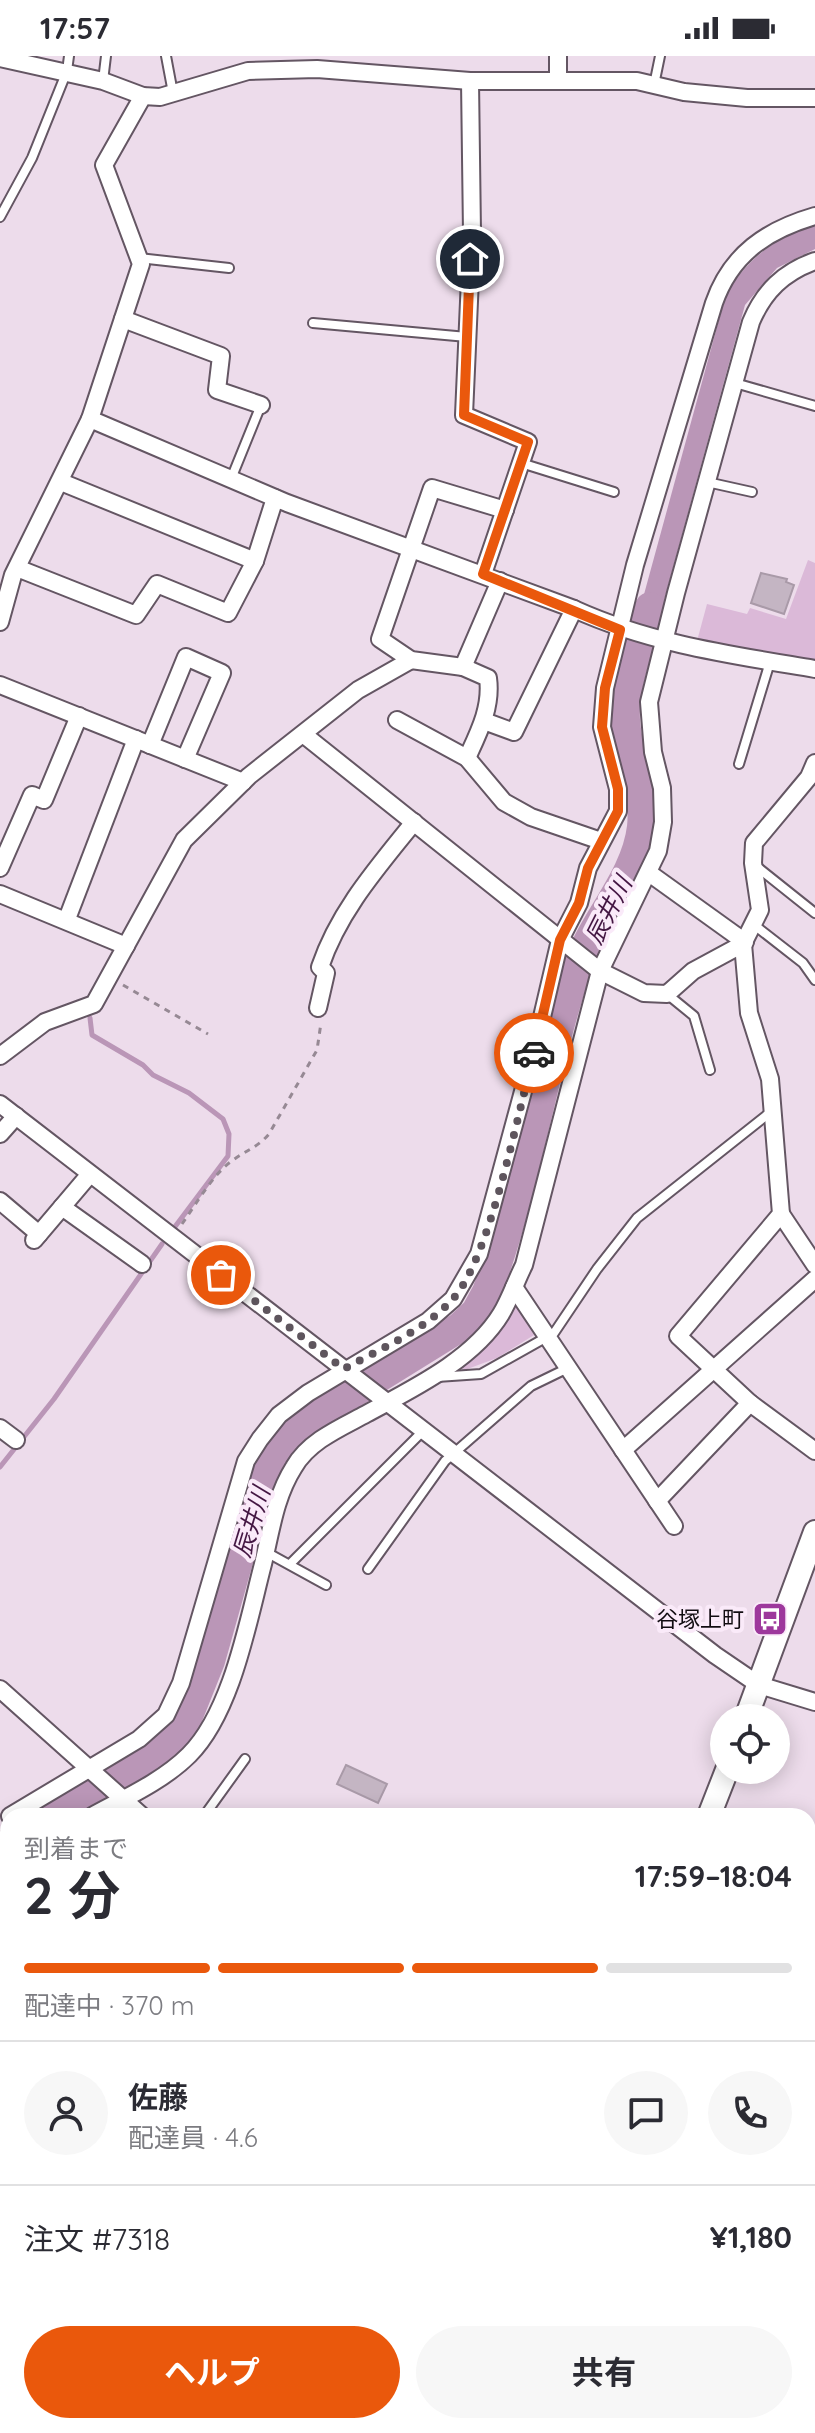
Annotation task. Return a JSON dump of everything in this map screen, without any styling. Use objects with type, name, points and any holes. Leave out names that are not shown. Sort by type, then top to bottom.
[{"type":"main road","points":[[752,1704],[815,1532]]},
{"type":"main road","points":[[712,1808],[722,1784]]},
{"type":"street","points":[[558,56],[558,79]]},
{"type":"street","points":[[9,58],[68,64],[143,96],[173,94],[247,64],[338,63],[470,81],[558,79],[654,85],[747,98],[815,98]]},
{"type":"street","points":[[470,81],[472,233],[464,415],[528,442],[483,574]]},
{"type":"street","points":[[0,622],[17,568],[90,419],[141,264],[104,165],[143,96]]},
{"type":"street","points":[[25,1808],[93,1771],[139,1739],[166,1715],[181,1683],[246,1461],[279,1415],[428,1321],[453,1299],[468,1276],[489,1219],[564,943],[579,903],[582,882],[618,811],[618,789],[602,727],[605,688],[623,631],[635,565],[721,282],[740,256],[762,237],[815,216]]},
{"type":"street","points":[[105,1808],[174,1769],[202,1737],[224,1697],[239,1653],[278,1499],[295,1465],[323,1438],[383,1400],[429,1376],[478,1342],[500,1315],[514,1287],[532,1235],[597,968],[658,851],[663,822],[662,788],[648,721],[661,641],[735,383],[760,301],[777,281],[815,261]]},
{"type":"street","points":[[123,319],[221,356],[217,390],[261,405]]},
{"type":"street","points":[[90,419],[275,498],[483,574],[623,631],[661,641],[815,669]]},
{"type":"street","points":[[61,482],[255,561]]},
{"type":"street","points":[[467,758],[484,721],[490,693],[488,678],[463,667],[411,660],[380,639],[432,488],[505,510]]},
{"type":"street","points":[[17,568],[136,615],[157,584],[228,613],[255,561],[275,498]]},
{"type":"street","points":[[463,667],[500,581]]},
{"type":"street","points":[[484,721],[514,732],[574,609]]},
{"type":"street","points":[[67,919],[143,742],[186,657],[222,673],[185,759]]},
{"type":"street","points":[[0,1056],[45,1022],[94,1004],[184,840],[243,782],[358,690],[411,660]]},
{"type":"street","points":[[0,685],[243,782]]},
{"type":"street","points":[[0,868],[32,795],[44,800],[79,716]]},
{"type":"street","points":[[397,720],[467,758],[504,802],[531,817],[601,841]]},
{"type":"street","points":[[303,734],[564,943],[597,968],[644,993],[667,994],[693,971],[744,943]]},
{"type":"street","points":[[815,763],[809,777],[754,843],[753,863],[760,910],[744,943],[749,1013],[770,1079],[781,1214],[815,1265]]},
{"type":"street","points":[[318,1008],[326,973],[320,967],[340,919],[414,822]]},
{"type":"street","points":[[649,873],[744,943]]},
{"type":"street","points":[[0,894],[67,919],[126,946]]},
{"type":"street","points":[[0,1104],[453,1454],[759,1685],[815,1702]]},
{"type":"street","points":[[0,1134],[16,1116]]},
{"type":"street","points":[[0,1201],[37,1237],[90,1174]]},
{"type":"street","points":[[62,1207],[142,1264]]},
{"type":"street","points":[[781,1214],[678,1336],[750,1403],[815,1451]]},
{"type":"street","points":[[623,1450],[711,1369],[773,1320],[815,1279]]},
{"type":"street","points":[[514,1287],[674,1526]]},
{"type":"street","points":[[657,1501],[750,1403]]},
{"type":"street","points":[[0,1428],[16,1440]]},
{"type":"street","points":[[0,1689],[134,1808]]},
{"type":"lane","points":[[103,81],[106,56]]},
{"type":"lane","points":[[166,56],[173,94]]},
{"type":"lane","points":[[654,85],[660,56]]},
{"type":"lane","points":[[0,217],[32,158],[68,64]]},
{"type":"lane","points":[[139,258],[229,268]]},
{"type":"lane","points":[[313,323],[467,337]]},
{"type":"lane","points":[[735,383],[815,406]]},
{"type":"lane","points":[[231,479],[261,405]]},
{"type":"lane","points":[[521,463],[614,492]]},
{"type":"lane","points":[[707,482],[752,492]]},
{"type":"lane","points":[[739,764],[770,662]]},
{"type":"lane","points":[[753,863],[815,913]]},
{"type":"lane","points":[[753,924],[803,963],[815,980]]},
{"type":"lane","points":[[667,994],[694,1016],[710,1070]]},
{"type":"lane","points":[[429,1376],[481,1374],[548,1338],[565,1321],[597,1269],[645,1210],[772,1110]]},
{"type":"lane","points":[[368,1569],[453,1454],[531,1386],[568,1368]]},
{"type":"lane","points":[[290,1564],[423,1431]]},
{"type":"lane","points":[[266,1552],[326,1585]]},
{"type":"lane","points":[[210,1808],[245,1759]]},
{"type":"path","points":[[109,978],[208,1034]]},
{"type":"path","points":[[173,1237],[217,1176],[233,1160],[260,1146],[284,1112],[317,1050],[322,1028],[318,1008]]},
{"type":"shaded area","points":[[815,226],[815,249],[777,268],[745,305],[651,648],[631,642],[726,294],[743,270],[764,251],[788,236]]},
{"type":"shaded area","points":[[808,560],[815,563],[815,661],[697,641],[707,604],[747,614],[750,608],[786,619]]},
{"type":"shaded area","points":[[516,1306],[534,1335],[497,1358],[462,1371],[463,1364],[499,1330]]},
{"type":"building","points":[[761,573],[787,579],[786,582],[794,585],[784,614],[751,603]]},
{"type":"building","points":[[346,1765],[387,1784],[378,1803],[337,1784]]},
{"type":"waterway","name":"辰井川","points":[[63,1808],[171,1742],[184,1726],[210,1661],[259,1486],[283,1445],[310,1420],[460,1327],[476,1312],[487,1292],[501,1252],[576,970],[592,934],[623,882],[638,846],[642,827],[641,800],[626,733],[625,706],[650,607]]},
{"type":"waterway","points":[[90,1018],[92,1035],[143,1065],[153,1075],[189,1093],[223,1119],[229,1134],[228,1156],[174,1228]]},
{"type":"waterway","points":[[0,1467],[54,1399],[162,1244]]},
{"type":"way so far","points":[[221,1275],[344,1369],[428,1321],[453,1299],[479,1254],[534,1053]]},
{"type":"place","name":"谷塚上町","points":[[770,1619]]},
{"type":"route","points":[[470,259],[464,415],[528,442],[483,574],[620,630],[605,688],[602,727],[618,789],[618,811],[588,868],[579,903],[560,940],[534,1053]]}]
